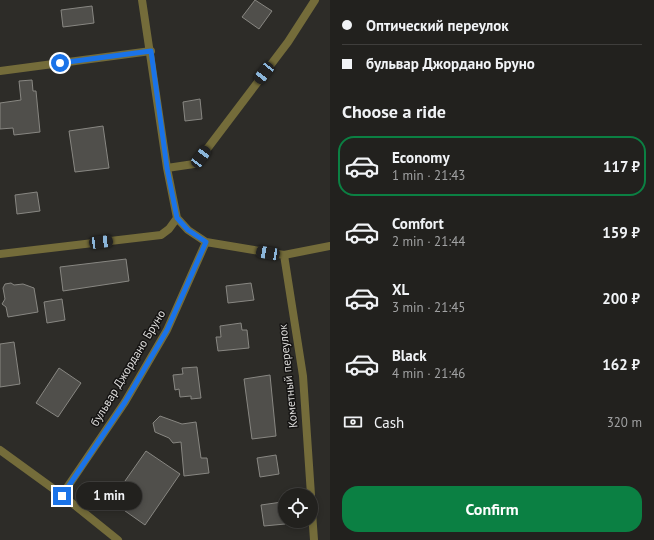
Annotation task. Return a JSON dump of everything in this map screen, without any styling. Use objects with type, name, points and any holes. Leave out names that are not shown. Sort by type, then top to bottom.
[{"type":"street","points":[[142,0],[151,51],[167,168],[177,218],[188,230],[206,242],[284,255],[330,246]]},
{"type":"street","points":[[167,168],[194,164],[201,157],[288,42],[315,0]]},
{"type":"street","points":[[0,71],[151,51]]},
{"type":"street","points":[[0,254],[161,235],[169,229],[177,218]]},
{"type":"street","name":"бульвар Джордано Бруно","points":[[62,496],[125,402],[167,330],[206,242]]},
{"type":"street","name":"Кометный переулок","points":[[284,255],[303,376],[310,488]]},
{"type":"street","points":[[0,450],[118,540]]},
{"type":"street","name":"Кометный переулок","points":[[313,528],[314,540]]},
{"type":"building","points":[[255,0],[272,11],[259,29],[242,17]]},
{"type":"building","points":[[92,6],[94,23],[63,27],[61,10]]},
{"type":"building","points":[[32,80],[33,91],[36,91],[40,132],[14,135],[13,128],[0,129],[0,103],[21,100],[19,81]]},
{"type":"building","points":[[200,99],[202,119],[185,121],[183,102]]},
{"type":"building","points":[[103,126],[109,168],[75,172],[69,131]]},
{"type":"building","points":[[37,192],[40,211],[17,214],[15,195]]},
{"type":"building","points":[[126,259],[129,281],[63,291],[60,267]]},
{"type":"building","points":[[11,283],[14,285],[23,284],[34,288],[38,312],[8,317],[6,307],[2,304],[5,299],[3,288],[5,284]]},
{"type":"building","points":[[251,283],[254,300],[228,303],[226,286]]},
{"type":"building","points":[[62,299],[65,320],[47,323],[44,302]]},
{"type":"building","points":[[241,323],[242,330],[247,330],[249,348],[218,351],[216,337],[221,337],[220,326]]},
{"type":"building","points":[[14,342],[20,384],[0,387],[0,344]]},
{"type":"building","points":[[197,367],[201,398],[191,399],[191,396],[180,397],[179,389],[175,390],[173,375],[183,374],[182,368]]},
{"type":"building","points":[[59,368],[81,383],[58,417],[36,403]]},
{"type":"building","points":[[270,375],[276,436],[252,439],[244,379]]},
{"type":"building","points":[[160,416],[182,424],[196,422],[201,458],[207,458],[209,473],[184,476],[181,442],[173,443],[169,438],[155,432],[153,423]]},
{"type":"building","points":[[146,451],[180,474],[145,525],[111,501]]},
{"type":"building","points":[[276,455],[279,474],[260,477],[257,458]]},
{"type":"building","points":[[278,503],[278,525],[264,526],[261,505]]},
{"type":"route","points":[[60,63],[151,51],[167,168],[177,218],[188,230],[206,242],[167,330],[125,402],[62,496]]}]
